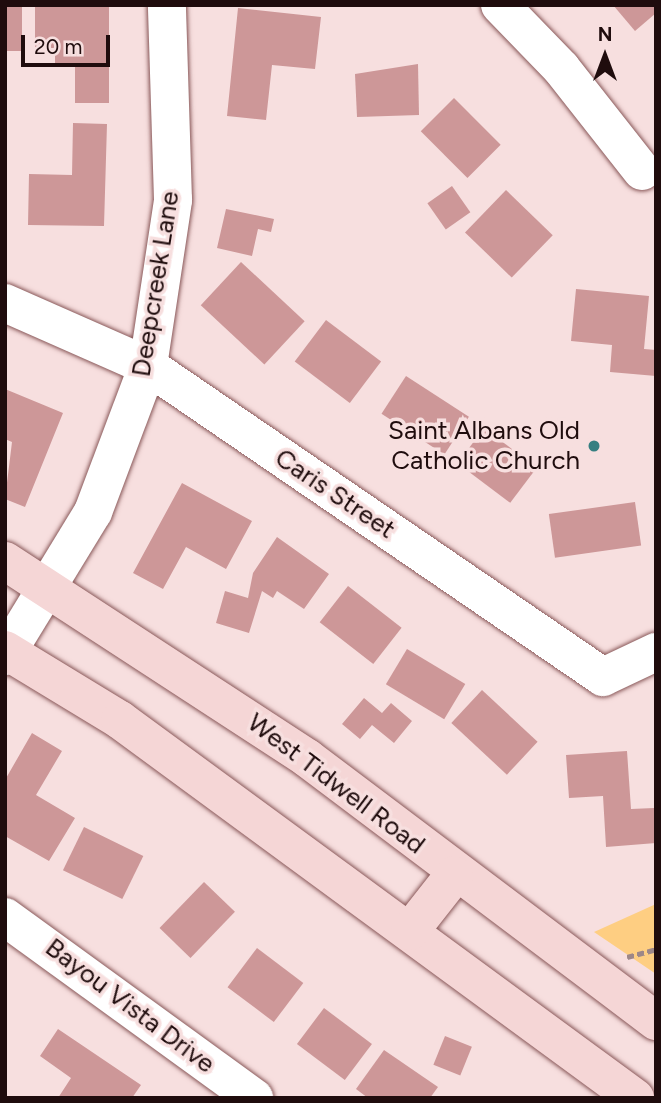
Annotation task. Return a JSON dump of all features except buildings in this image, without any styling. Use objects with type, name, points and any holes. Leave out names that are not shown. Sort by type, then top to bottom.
[{"type":"main road","name":"West Tidwell Road","points":[[5,561],[48,586],[307,758],[454,875],[656,1021]]},
{"type":"main road","points":[[6,653],[120,720],[635,1098]]},
{"type":"main road","points":[[410,931],[454,875]]},
{"type":"street","name":"Deepcreek Lane","points":[[6,653],[93,512],[148,366],[173,200],[167,5]]},
{"type":"street","points":[[500,5],[561,68],[642,171]]},
{"type":"street","name":"Caris Street","points":[[5,303],[148,366],[603,677],[656,652]]},
{"type":"street","name":"Bayou Vista Drive","points":[[5,917],[242,1094]]},
{"type":"shaded area","points":[[656,904],[656,974],[594,932]]},
{"type":"place","name":"Saint Albans Old Catholic Church","points":[[594,446]]}]
